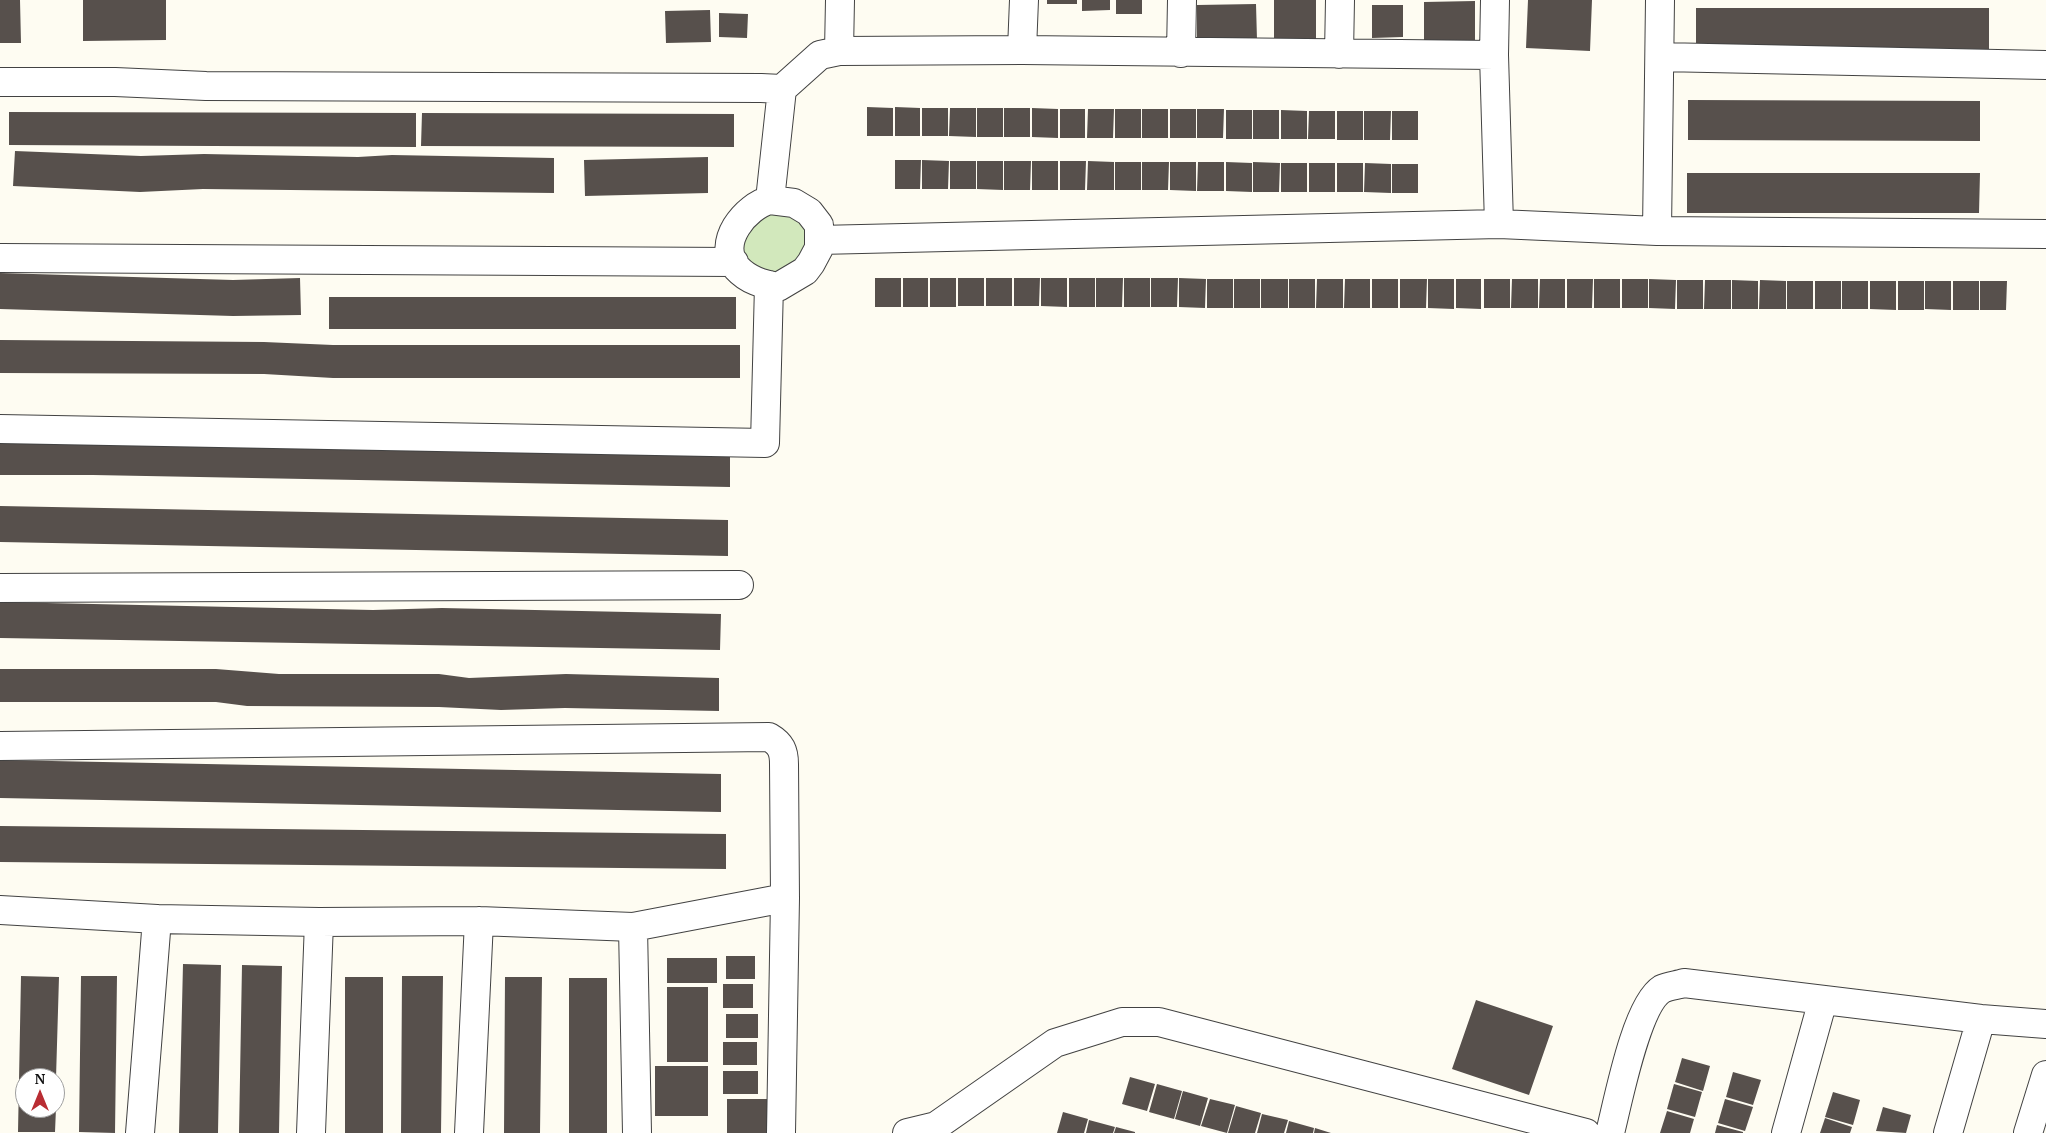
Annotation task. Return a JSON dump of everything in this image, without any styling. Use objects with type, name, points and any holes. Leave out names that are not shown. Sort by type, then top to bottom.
[{"type":"street","points":[[839,52],[840,0]]},
{"type":"street","points":[[1022,50],[1024,0]]},
{"type":"street","points":[[1181,53],[1182,0]]},
{"type":"street","points":[[1339,54],[1340,0]]},
{"type":"street","points":[[1495,0],[1494,55],[1499,224]]},
{"type":"street","points":[[1657,231],[1660,0]]},
{"type":"street","points":[[770,200],[782,89],[820,55],[839,52],[1022,50],[1494,55]]},
{"type":"street","points":[[1660,57],[2046,65]]},
{"type":"street","points":[[0,82],[115,82],[216,86],[782,89]]},
{"type":"street","points":[[770,200],[794,203],[809,212],[819,226],[816,256],[805,272],[778,287],[758,283],[747,276],[736,267],[730,255],[733,232],[737,225],[754,206],[770,200]]},
{"type":"street","points":[[819,240],[1499,224],[1657,231],[2046,234]]},
{"type":"street","points":[[0,258],[734,262]]},
{"type":"street","points":[[0,429],[765,443],[769,285]]},
{"type":"street","points":[[0,588],[739,585]]},
{"type":"street","points":[[0,746],[769,737],[777,742],[784,752],[785,898],[781,1133]]},
{"type":"street","points":[[0,910],[157,919],[318,922],[480,920],[633,927],[785,898]]},
{"type":"street","points":[[140,1133],[157,919]]},
{"type":"street","points":[[469,1133],[480,920]]},
{"type":"street","points":[[311,1133],[318,922]]},
{"type":"street","points":[[633,927],[637,1133]]},
{"type":"street","points":[[1610,1133],[1638,1027],[1648,1004],[1662,990],[1684,983],[1981,1019],[2046,1024]]},
{"type":"street","points":[[1786,1133],[1823,1000]]},
{"type":"street","points":[[1948,1133],[1981,1019]]},
{"type":"street","points":[[907,1133],[937,1130],[1055,1043],[1122,1022],[1159,1022],[1586,1133]]},
{"type":"street","points":[[2028,1133],[2046,1075]]},
{"type":"green space","points":[[782,200],[819,240],[778,287],[730,247]]},
{"type":"building","points":[[0,0],[20,0],[21,43],[0,43]]},
{"type":"building","points":[[83,0],[166,0],[166,40],[83,41]]},
{"type":"building","points":[[1047,0],[1077,0],[1077,4],[1047,4]]},
{"type":"building","points":[[1082,0],[1110,0],[1110,10],[1082,11]]},
{"type":"building","points":[[1116,0],[1142,0],[1142,14],[1116,14]]},
{"type":"building","points":[[1274,0],[1316,0],[1316,50],[1274,50]]},
{"type":"building","points":[[1528,0],[1592,0],[1590,51],[1526,48]]},
{"type":"building","points":[[1475,1],[1475,41],[1424,42],[1424,2]]},
{"type":"building","points":[[1256,4],[1257,40],[1197,41],[1197,5]]},
{"type":"building","points":[[1372,5],[1403,5],[1403,37],[1372,38]]},
{"type":"building","points":[[1696,8],[1989,8],[1989,49],[1696,48]]},
{"type":"building","points":[[710,10],[711,42],[666,43],[665,11]]},
{"type":"building","points":[[719,13],[748,14],[747,38],[719,37]]},
{"type":"building","points":[[1688,100],[1980,101],[1980,141],[1688,140]]},
{"type":"building","points":[[867,107],[893,108],[893,136],[867,136]]},
{"type":"building","points":[[895,107],[920,108],[920,136],[895,136]]},
{"type":"building","points":[[922,108],[948,108],[948,136],[922,136]]},
{"type":"building","points":[[950,108],[976,108],[976,137],[949,136]]},
{"type":"building","points":[[977,108],[1003,108],[1003,137],[977,137]]},
{"type":"building","points":[[1004,108],[1030,108],[1030,137],[1004,137]]},
{"type":"building","points":[[1032,108],[1058,109],[1058,138],[1032,137]]},
{"type":"building","points":[[1060,109],[1085,109],[1085,138],[1060,138]]},
{"type":"building","points":[[1088,109],[1114,109],[1113,138],[1087,138]]},
{"type":"building","points":[[1115,109],[1141,109],[1141,138],[1115,138]]},
{"type":"building","points":[[1142,109],[1168,109],[1168,138],[1142,138]]},
{"type":"building","points":[[1170,109],[1196,109],[1196,138],[1170,138]]},
{"type":"building","points":[[1197,109],[1224,109],[1223,138],[1197,138]]},
{"type":"building","points":[[1226,110],[1252,110],[1252,139],[1226,139]]},
{"type":"building","points":[[1253,110],[1279,110],[1279,139],[1253,139]]},
{"type":"building","points":[[1281,110],[1307,111],[1307,139],[1281,139]]},
{"type":"building","points":[[1309,111],[1335,111],[1335,139],[1308,139]]},
{"type":"building","points":[[1337,111],[1363,111],[1363,140],[1337,140]]},
{"type":"building","points":[[1364,111],[1391,111],[1390,140],[1364,140]]},
{"type":"building","points":[[1392,111],[1418,111],[1418,140],[1392,140]]},
{"type":"building","points":[[9,112],[416,113],[416,147],[9,145]]},
{"type":"building","points":[[422,113],[734,114],[734,147],[421,146]]},
{"type":"building","points":[[15,151],[141,156],[204,154],[554,158],[554,193],[203,189],[140,192],[13,186]]},
{"type":"building","points":[[708,157],[708,193],[585,196],[584,160]]},
{"type":"building","points":[[895,160],[921,160],[920,189],[895,189]]},
{"type":"building","points":[[922,160],[949,161],[948,189],[922,189]]},
{"type":"building","points":[[950,161],[976,161],[976,189],[950,189]]},
{"type":"building","points":[[977,161],[1003,161],[1003,190],[977,189]]},
{"type":"building","points":[[1004,161],[1031,161],[1030,190],[1004,190]]},
{"type":"building","points":[[1032,161],[1058,161],[1058,190],[1032,190]]},
{"type":"building","points":[[1060,161],[1086,161],[1085,190],[1060,190]]},
{"type":"building","points":[[1088,161],[1114,162],[1114,190],[1087,190]]},
{"type":"building","points":[[1115,162],[1141,162],[1141,190],[1115,190]]},
{"type":"building","points":[[1142,162],[1169,162],[1168,190],[1142,190]]},
{"type":"building","points":[[1170,162],[1196,162],[1196,191],[1170,190]]},
{"type":"building","points":[[1198,162],[1224,162],[1224,191],[1197,191]]},
{"type":"building","points":[[1226,162],[1252,163],[1252,192],[1226,191]]},
{"type":"building","points":[[1253,162],[1280,163],[1279,192],[1253,192]]},
{"type":"building","points":[[1281,163],[1307,163],[1307,192],[1281,192]]},
{"type":"building","points":[[1309,163],[1335,163],[1335,192],[1309,192]]},
{"type":"building","points":[[1337,163],[1363,163],[1363,192],[1337,192]]},
{"type":"building","points":[[1365,163],[1391,164],[1391,193],[1364,192]]},
{"type":"building","points":[[1392,164],[1418,164],[1418,193],[1392,193]]},
{"type":"building","points":[[1687,173],[1980,173],[1979,213],[1687,213]]},
{"type":"building","points":[[0,273],[233,280],[300,278],[301,315],[233,316],[0,309]]},
{"type":"building","points":[[875,278],[901,278],[901,307],[875,307]]},
{"type":"building","points":[[903,278],[928,278],[928,307],[903,307]]},
{"type":"building","points":[[930,278],[956,278],[956,307],[930,307]]},
{"type":"building","points":[[958,278],[984,278],[984,306],[958,306]]},
{"type":"building","points":[[986,278],[1012,278],[1012,306],[986,306]]},
{"type":"building","points":[[1014,278],[1040,278],[1039,306],[1014,306]]},
{"type":"building","points":[[1041,278],[1067,278],[1067,307],[1041,306]]},
{"type":"building","points":[[1069,278],[1095,278],[1095,307],[1069,307]]},
{"type":"building","points":[[1096,278],[1123,278],[1122,307],[1096,307]]},
{"type":"building","points":[[1124,278],[1150,278],[1150,307],[1124,307]]},
{"type":"building","points":[[1151,278],[1178,278],[1177,307],[1151,307]]},
{"type":"building","points":[[1179,278],[1206,279],[1205,308],[1179,307]]},
{"type":"building","points":[[1207,279],[1233,279],[1233,308],[1207,308]]},
{"type":"building","points":[[1234,279],[1260,279],[1260,308],[1234,308]]},
{"type":"building","points":[[1261,279],[1288,279],[1288,308],[1261,308]]},
{"type":"building","points":[[1289,279],[1315,279],[1315,308],[1289,308]]},
{"type":"building","points":[[1317,279],[1343,279],[1343,308],[1316,308]]},
{"type":"building","points":[[1345,279],[1370,279],[1370,308],[1344,308]]},
{"type":"building","points":[[1372,279],[1398,279],[1398,308],[1372,308]]},
{"type":"building","points":[[1400,279],[1427,279],[1426,308],[1400,308]]},
{"type":"building","points":[[1428,279],[1454,279],[1454,309],[1428,308]]},
{"type":"building","points":[[1456,279],[1481,279],[1481,309],[1456,308]]},
{"type":"building","points":[[1484,279],[1510,279],[1510,308],[1484,308]]},
{"type":"building","points":[[1512,279],[1538,279],[1538,308],[1511,308]]},
{"type":"building","points":[[1540,279],[1565,279],[1565,308],[1539,308]]},
{"type":"building","points":[[1567,279],[1593,279],[1592,308],[1567,308]]},
{"type":"building","points":[[1594,279],[1620,279],[1620,308],[1594,308]]},
{"type":"building","points":[[1622,279],[1648,279],[1648,308],[1622,308]]},
{"type":"building","points":[[1649,279],[1676,280],[1675,309],[1649,308]]},
{"type":"building","points":[[1677,280],[1703,280],[1703,309],[1677,309]]},
{"type":"building","points":[[1705,280],[1731,280],[1731,309],[1704,309]]},
{"type":"building","points":[[1732,280],[1758,281],[1758,309],[1732,309]]},
{"type":"building","points":[[1760,280],[1786,281],[1786,309],[1759,309]]},
{"type":"building","points":[[1787,281],[1813,281],[1813,309],[1787,309]]},
{"type":"building","points":[[1815,281],[1841,281],[1841,309],[1815,309]]},
{"type":"building","points":[[1842,281],[1868,281],[1868,309],[1842,309]]},
{"type":"building","points":[[1870,281],[1896,281],[1896,310],[1870,309]]},
{"type":"building","points":[[1898,281],[1924,281],[1924,310],[1898,310]]},
{"type":"building","points":[[1925,281],[1951,281],[1951,310],[1925,309]]},
{"type":"building","points":[[1953,281],[1979,281],[1979,310],[1953,310]]},
{"type":"building","points":[[1980,281],[2007,281],[2006,310],[1980,310]]},
{"type":"building","points":[[329,297],[736,297],[736,329],[329,329]]},
{"type":"building","points":[[0,340],[264,342],[333,345],[740,345],[740,378],[333,378],[264,374],[0,373]]},
{"type":"building","points":[[0,436],[730,448],[730,487],[93,475],[0,475]]},
{"type":"building","points":[[0,506],[728,520],[728,556],[0,542]]},
{"type":"building","points":[[0,602],[373,610],[442,608],[721,614],[720,650],[0,638]]},
{"type":"building","points":[[0,669],[216,669],[279,674],[439,674],[469,678],[566,674],[719,678],[719,711],[247,706],[216,702],[0,702]]},
{"type":"building","points":[[0,760],[721,774],[721,812],[0,798]]},
{"type":"building","points":[[0,826],[726,834],[726,869],[0,862]]},
{"type":"building","points":[[726,956],[755,956],[755,979],[726,979]]},
{"type":"building","points":[[667,958],[717,958],[717,983],[667,983]]},
{"type":"building","points":[[183,964],[221,965],[218,1133],[179,1133]]},
{"type":"building","points":[[242,965],[282,966],[279,1133],[239,1133]]},
{"type":"building","points":[[21,976],[59,977],[56,1068],[19,1068]]},
{"type":"building","points":[[81,976],[117,976],[115,1133],[79,1132]]},
{"type":"building","points":[[402,976],[443,976],[441,1133],[401,1133]]},
{"type":"building","points":[[345,977],[383,977],[383,1133],[345,1133]]},
{"type":"building","points":[[505,977],[542,977],[540,1133],[504,1133]]},
{"type":"building","points":[[569,978],[607,978],[607,1133],[569,1133]]},
{"type":"building","points":[[723,984],[753,984],[753,1008],[723,1008]]},
{"type":"building","points":[[667,987],[708,987],[708,1062],[667,1062]]},
{"type":"building","points":[[1476,1000],[1553,1026],[1529,1095],[1452,1069]]},
{"type":"building","points":[[726,1014],[758,1014],[758,1038],[726,1038]]},
{"type":"building","points":[[723,1042],[757,1042],[757,1065],[723,1065]]},
{"type":"building","points":[[1682,1058],[1710,1066],[1703,1091],[1675,1082]]},
{"type":"building","points":[[655,1066],[708,1066],[708,1116],[655,1116]]},
{"type":"building","points":[[723,1071],[758,1071],[758,1094],[723,1094]]},
{"type":"building","points":[[1733,1072],[1761,1080],[1753,1105],[1726,1097]]},
{"type":"building","points":[[1130,1077],[1155,1084],[1147,1111],[1122,1104]]},
{"type":"building","points":[[1157,1084],[1182,1091],[1174,1119],[1149,1112]]},
{"type":"building","points":[[1674,1084],[1702,1092],[1695,1117],[1667,1109]]},
{"type":"building","points":[[1183,1091],[1208,1098],[1200,1126],[1175,1119]]},
{"type":"building","points":[[1833,1092],[1860,1100],[1853,1125],[1825,1117]]},
{"type":"building","points":[[727,1099],[767,1099],[767,1133],[727,1133]]},
{"type":"building","points":[[1210,1099],[1235,1105],[1227,1133],[1201,1126]]},
{"type":"building","points":[[1725,1099],[1753,1107],[1745,1131],[1718,1123]]},
{"type":"building","points":[[1236,1106],[1261,1113],[1255,1133],[1228,1133]]},
{"type":"building","points":[[1883,1107],[1911,1115],[1906,1133],[1876,1131]]},
{"type":"building","points":[[1667,1111],[1694,1119],[1690,1133],[1660,1133]]},
{"type":"building","points":[[1063,1112],[1088,1119],[1084,1133],[1057,1133]]},
{"type":"building","points":[[1262,1114],[1288,1120],[1284,1133],[1257,1133]]},
{"type":"building","points":[[18,1118],[56,1118],[55,1132],[18,1132]]},
{"type":"building","points":[[1825,1118],[1852,1127],[1850,1133],[1820,1133]]},
{"type":"building","points":[[1089,1120],[1115,1127],[1113,1133],[1086,1133]]},
{"type":"building","points":[[1289,1121],[1314,1128],[1313,1133],[1286,1133]]},
{"type":"building","points":[[1717,1125],[1743,1132],[1743,1133],[1715,1133]]},
{"type":"building","points":[[1116,1127],[1135,1132],[1135,1133],[1114,1133]]},
{"type":"building","points":[[1315,1128],[1331,1133],[1314,1133]]}]
